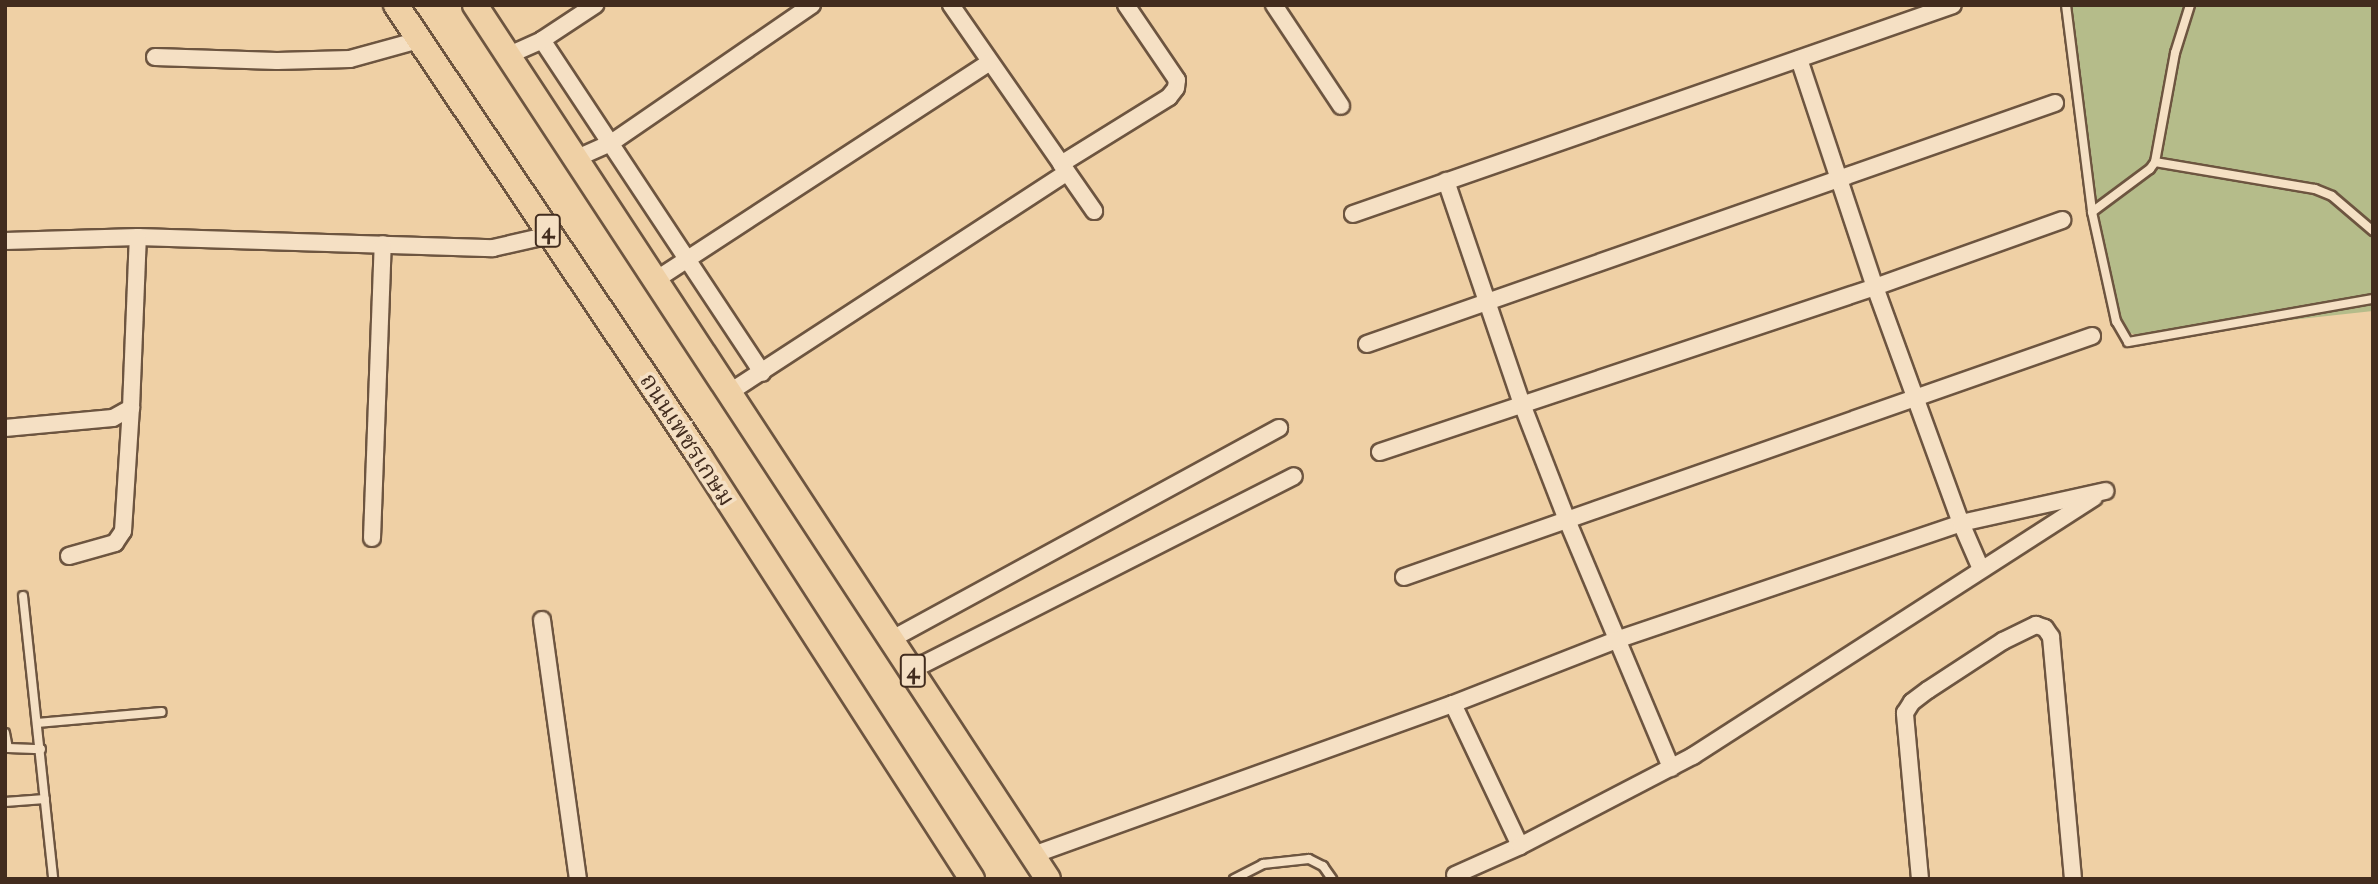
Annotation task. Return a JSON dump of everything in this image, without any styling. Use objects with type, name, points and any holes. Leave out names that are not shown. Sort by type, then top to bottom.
[{"type":"main road","name":"ถนนเพชรเกษม","points":[[396,5],[700,457],[972,879]]},
{"type":"main road","name":"4","points":[[475,5],[1048,879]]},
{"type":"street","points":[[577,158],[611,143],[812,5]]},
{"type":"street","points":[[951,5],[1094,211]]},
{"type":"street","points":[[730,392],[1169,97],[1176,89],[1177,79],[1126,5]]},
{"type":"street","points":[[1274,5],[1341,106]]},
{"type":"street","points":[[1353,214],[1953,5]]},
{"type":"street","points":[[509,55],[542,40],[583,8]]},
{"type":"street","points":[[155,57],[277,61],[350,59],[419,40]]},
{"type":"street","points":[[542,40],[762,373]]},
{"type":"street","points":[[1799,59],[1875,287],[1961,523],[1981,569]]},
{"type":"street","points":[[657,279],[990,62]]},
{"type":"street","points":[[1367,344],[2055,103]]},
{"type":"street","points":[[1446,181],[1522,404],[1616,640],[1671,768]]},
{"type":"street","points":[[1380,452],[1875,287],[2062,220]]},
{"type":"street","points":[[5,241],[138,237],[492,248],[550,235]]},
{"type":"street","points":[[69,556],[115,543],[123,531],[138,237]]},
{"type":"street","points":[[372,538],[383,244]]},
{"type":"street","points":[[1404,577],[2092,336]]},
{"type":"street","points":[[5,428],[113,418],[131,408]]},
{"type":"street","points":[[892,639],[1279,428]]},
{"type":"street","points":[[912,670],[1294,476]]},
{"type":"street","points":[[1032,855],[1453,704],[1616,640],[1961,523],[2105,491],[1671,768],[1520,846],[1455,875]]},
{"type":"street","points":[[542,620],[578,879]]},
{"type":"street","points":[[1920,879],[1905,713],[1912,702],[1928,690],[2003,641],[2036,625],[2045,628],[2051,637],[2073,879]]},
{"type":"street","points":[[1453,704],[1520,846]]},
{"type":"lane","points":[[2066,5],[2092,212],[2116,321],[2128,342],[2373,299]]},
{"type":"lane","points":[[2092,212],[2150,169],[2155,162],[2175,53],[2190,5]]},
{"type":"lane","points":[[2155,162],[2315,190],[2332,196],[2373,231]]},
{"type":"lane","points":[[23,596],[53,879]]},
{"type":"lane","points":[[37,723],[162,712]]},
{"type":"lane","points":[[5,733],[8,748],[41,749]]},
{"type":"lane","points":[[5,802],[45,799]]},
{"type":"lane","points":[[1234,879],[1263,864],[1308,859],[1322,866],[1332,879]]},
{"type":"green space","points":[[2066,5],[2373,5],[2373,311],[2143,336],[2124,332],[2117,326],[2087,183]]}]
